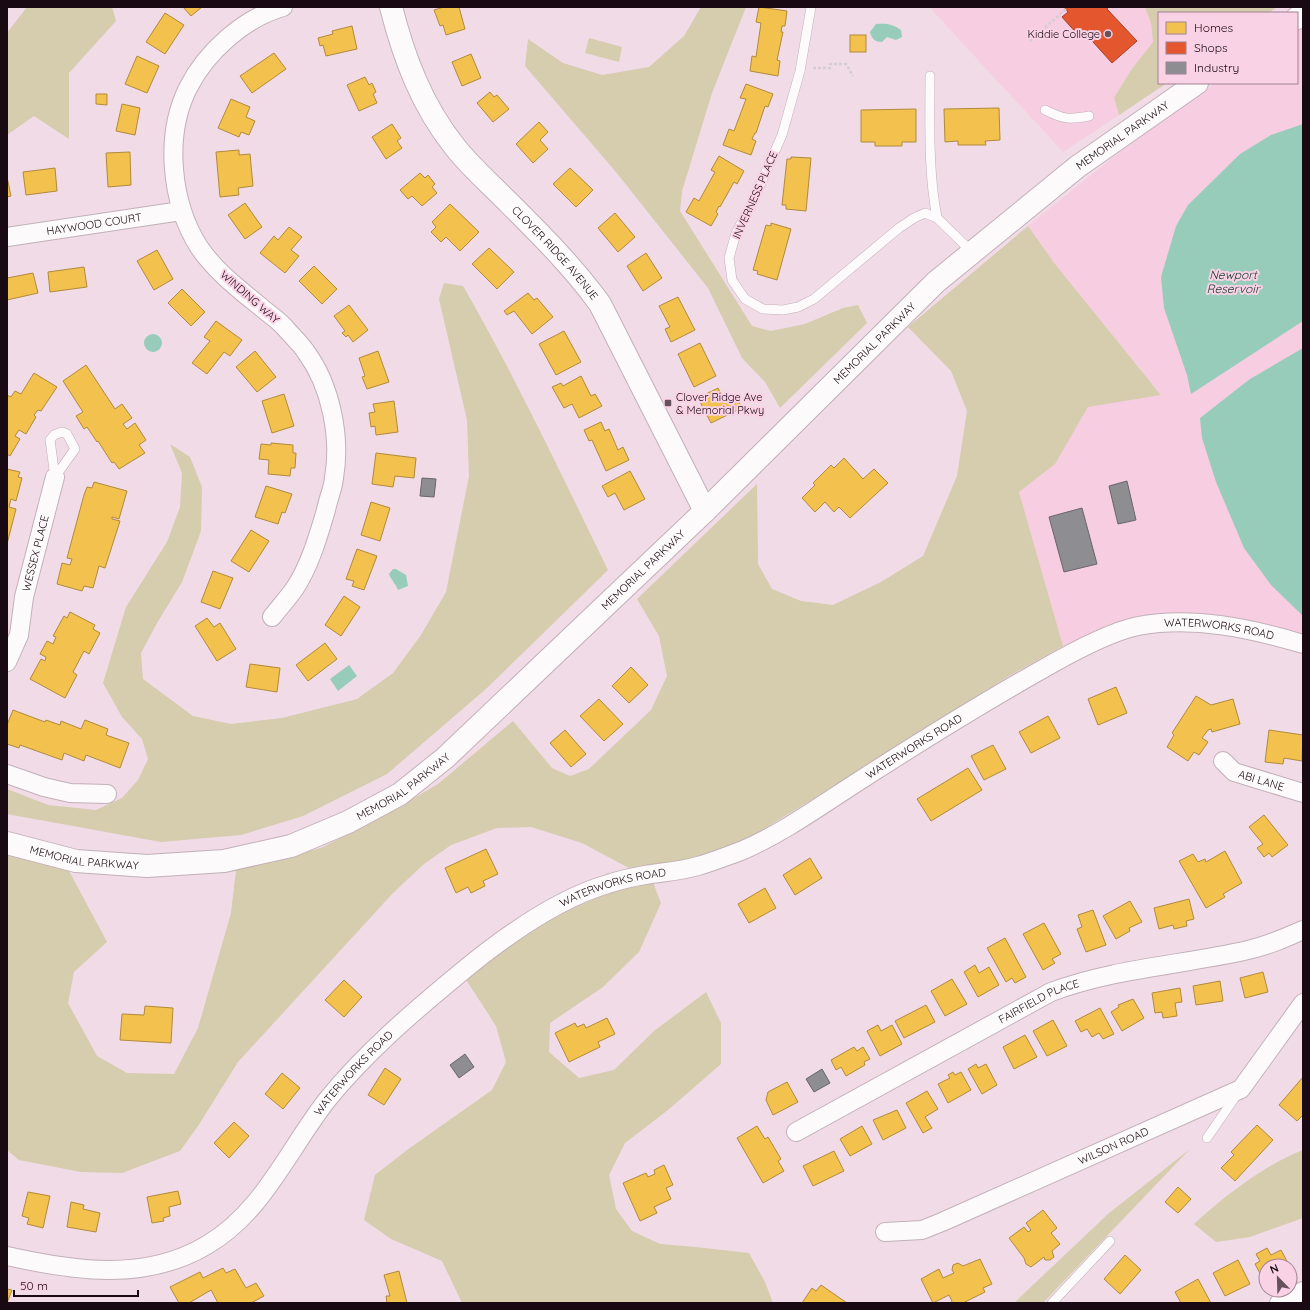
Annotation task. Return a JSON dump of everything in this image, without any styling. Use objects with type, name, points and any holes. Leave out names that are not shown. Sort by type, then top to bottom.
[{"type":"main road","name":"CLOVER RIDGE AVENUE","points":[[391,7],[414,79],[432,114],[456,148],[555,248],[584,282],[600,304],[705,510]]},
{"type":"main road","name":"MEMORIAL PARKWAY","points":[[7,843],[76,861],[147,866],[224,861],[291,846],[348,822],[400,794],[445,758],[705,510],[936,282],[1077,167],[1196,84]]},
{"type":"street","name":"WINDING WAY","points":[[272,617],[295,588],[309,560],[334,479],[336,443],[328,399],[320,375],[306,352],[285,327],[234,284],[208,259],[189,229],[181,211],[175,176],[174,147],[178,120],[188,89],[216,50],[228,38],[255,18],[283,7]]},
{"type":"street","name":"HAYWOOD COURT","points":[[7,237],[181,211]]},
{"type":"street","name":"WESSEX PLACE","points":[[7,662],[13,626],[24,597],[55,478]]},
{"type":"street","name":"WATERWORKS ROAD","points":[[7,1256],[68,1269],[122,1271],[171,1262],[210,1244],[243,1218],[271,1184],[326,1101],[376,1047],[461,971],[532,920],[556,906],[599,887],[640,875],[696,867],[742,850],[786,829],[959,719],[1074,652],[1135,627],[1162,624],[1209,624],[1260,631],[1303,644]]},
{"type":"street","name":"ABI LANE","points":[[1223,761],[1234,772],[1303,793]]},
{"type":"street","points":[[7,774],[44,787],[70,793],[107,794]]},
{"type":"street","name":"FAIRFIELD PLACE","points":[[796,1132],[1051,992],[1073,984],[1100,977],[1249,950],[1283,939],[1303,930]]},
{"type":"street","points":[[1241,1089],[1303,1003]]},
{"type":"street","name":"WILSON ROAD","points":[[885,1232],[922,1230],[942,1222],[1241,1089]]},
{"type":"street","points":[[1279,1303],[1303,1291]]},
{"type":"lane","name":"INVERNESS PLACE","points":[[811,7],[800,71],[782,135],[754,199],[736,233],[729,258],[732,280],[745,299],[763,308],[783,310],[798,307],[814,299],[894,231],[914,218],[925,213],[937,218]]},
{"type":"lane","points":[[930,76],[930,156],[933,194],[937,218],[972,252]]},
{"type":"lane","points":[[1045,110],[1061,118],[1072,120],[1089,116]]},
{"type":"lane","points":[[1207,1138],[1241,1089]]},
{"type":"lane","points":[[1052,1303],[1110,1241]]},
{"type":"path","points":[[1030,41],[1066,9]]},
{"type":"path","points":[[814,68],[830,68],[830,64],[846,64],[853,76]]},
{"type":"shaded area","points":[[27,7],[112,7],[116,21],[69,73],[69,139],[34,116],[7,135],[7,33]]},
{"type":"shaded area","points":[[701,7],[746,7],[712,93],[682,191],[680,211],[752,326],[771,331],[805,324],[843,308],[858,305],[867,323],[780,408],[765,382],[742,358],[708,288],[616,172],[525,66],[528,39],[563,63],[602,75],[649,67],[684,36]]},
{"type":"shaded area","points":[[933,7],[1145,7],[1151,23],[1153,42],[1131,70],[1114,98],[1119,115],[1063,152],[932,10]]},
{"type":"shaded area","points":[[1145,7],[1277,7],[1270,12],[1158,12],[1158,84],[1166,84],[1119,115],[1114,98],[1131,70],[1153,42],[1151,23]]},
{"type":"shaded area","points":[[1303,27],[1303,635],[1240,618],[1188,615],[1112,625],[1063,646],[1019,492],[1055,464],[1088,407],[1161,394],[1055,264],[1028,226],[1116,155],[1214,84],[1298,84],[1298,30]]},
{"type":"shaded area","points":[[589,38],[622,47],[619,62],[585,53]]},
{"type":"shaded area","points":[[1028,226],[1055,264],[1161,395],[1088,407],[1055,464],[1019,492],[1063,646],[1009,676],[846,779],[739,844],[680,861],[629,868],[582,843],[531,827],[497,828],[451,845],[424,864],[393,893],[238,1062],[198,1126],[180,1151],[122,1173],[81,1172],[19,1160],[7,1150],[7,853],[68,869],[107,942],[74,972],[68,1003],[97,1056],[127,1073],[174,1074],[198,1028],[231,913],[236,870],[321,848],[378,819],[438,784],[513,721],[552,768],[570,776],[589,769],[651,710],[667,676],[659,636],[637,599],[757,484],[758,564],[772,589],[801,601],[833,605],[881,582],[923,556],[957,476],[967,411],[951,371],[908,327]]},
{"type":"shaded area","points":[[444,283],[463,286],[483,321],[520,391],[608,570],[487,688],[387,774],[303,816],[241,835],[161,842],[7,814],[7,789],[48,805],[96,810],[122,798],[138,780],[148,759],[142,739],[122,717],[103,683],[126,607],[167,542],[180,507],[182,473],[170,444],[190,457],[202,487],[201,531],[182,582],[141,653],[143,679],[193,716],[231,724],[282,718],[357,699],[393,673],[421,635],[446,592],[469,476],[467,420],[439,299]]},
{"type":"shaded area","points":[[652,880],[661,903],[639,952],[603,987],[550,1023],[549,1052],[579,1078],[614,1070],[654,1031],[706,992],[721,1023],[721,1064],[668,1110],[625,1143],[609,1175],[616,1209],[632,1231],[660,1244],[749,1253],[765,1282],[773,1303],[462,1303],[442,1261],[391,1239],[364,1220],[375,1175],[407,1150],[492,1090],[506,1062],[496,1026],[465,978],[523,936],[556,916],[596,898]]},
{"type":"shaded area","points":[[1190,1149],[1043,1303],[1014,1303],[1108,1214]]},
{"type":"shaded area","points":[[1303,1150],[1303,1218],[1250,1237],[1216,1242],[1194,1224],[1231,1192],[1260,1172]]},
{"type":"water","points":[[876,24],[895,26],[901,30],[902,37],[896,40],[887,37],[882,42],[876,41],[870,32]]},
{"type":"water","name":"Newport Reservoir","points":[[1303,124],[1303,321],[1191,394],[1187,375],[1164,308],[1161,277],[1176,226],[1188,205],[1240,154],[1271,135]]},
{"type":"water","points":[[153,334],[159,337],[162,343],[159,349],[153,352],[147,349],[144,343],[147,337]]},
{"type":"water","points":[[1303,348],[1303,616],[1271,585],[1244,548],[1216,482],[1202,438],[1200,418],[1250,379]]},
{"type":"water","points":[[393,569],[396,569],[406,575],[408,586],[398,590],[389,574]]},
{"type":"water","points":[[349,665],[357,676],[338,691],[330,679]]},
{"type":"building: Homes","points":[[183,7],[202,7],[191,16]]},
{"type":"building: Homes","points":[[444,7],[459,7],[465,29],[446,35],[443,25],[440,26],[434,10]]},
{"type":"building: Homes","points":[[759,7],[787,11],[785,26],[782,26],[781,32],[783,32],[777,60],[780,61],[778,76],[750,71],[752,56],[756,57],[761,23],[756,22]]},
{"type":"building: Homes","points":[[165,13],[184,25],[165,54],[146,42]]},
{"type":"building: Homes","points":[[352,26],[357,49],[326,56],[323,45],[320,46],[318,38],[333,34],[332,31]]},
{"type":"building: Homes","points":[[850,35],[866,35],[866,52],[850,52]]},
{"type":"building: Homes","points":[[274,53],[286,69],[252,93],[240,76]]},
{"type":"building: Homes","points":[[471,54],[481,78],[462,86],[452,62]]},
{"type":"building: Homes","points":[[137,56],[159,66],[147,93],[125,84]]},
{"type":"building: Homes","points":[[365,77],[369,85],[372,83],[376,92],[373,94],[377,103],[359,111],[347,85]]},
{"type":"building: Homes","points":[[746,84],[773,94],[768,107],[765,106],[756,133],[752,139],[756,141],[751,155],[723,145],[729,129],[734,131],[746,99],[740,98]]},
{"type":"building: Homes","points":[[490,92],[494,97],[497,95],[509,109],[493,122],[477,103]]},
{"type":"building: Homes","points":[[96,94],[107,94],[107,105],[96,104]]},
{"type":"building: Homes","points":[[231,99],[250,107],[246,117],[255,121],[249,135],[241,132],[239,137],[218,128]]},
{"type":"building: Homes","points":[[122,104],[140,108],[135,135],[116,131]]},
{"type":"building: Homes","points":[[999,108],[1000,140],[985,141],[986,145],[958,145],[958,141],[945,142],[944,109]]},
{"type":"building: Homes","points":[[916,109],[916,142],[902,142],[902,146],[875,146],[875,142],[861,142],[861,110]]},
{"type":"building: Homes","points":[[539,122],[548,132],[540,140],[548,149],[533,163],[516,144]]},
{"type":"building: Homes","points":[[392,124],[401,138],[397,141],[402,148],[386,159],[372,137]]},
{"type":"building: Homes","points":[[239,150],[239,155],[250,154],[253,186],[238,188],[239,195],[220,197],[216,152]]},
{"type":"building: Homes","points":[[130,152],[131,185],[108,187],[106,153]]},
{"type":"building: Homes","points":[[719,156],[744,171],[737,184],[734,182],[720,207],[719,206],[716,212],[718,214],[711,226],[686,212],[694,198],[699,201],[715,172],[711,170]]},
{"type":"building: Homes","points":[[791,157],[811,158],[806,211],[786,209],[786,205],[782,205],[787,159],[791,159]]},
{"type":"building: Homes","points":[[55,168],[57,191],[26,195],[23,172]]},
{"type":"building: Homes","points":[[570,168],[593,190],[576,207],[553,184]]},
{"type":"building: Homes","points":[[420,173],[425,178],[428,175],[435,184],[432,187],[437,193],[422,206],[412,196],[408,199],[400,190]]},
{"type":"building: Homes","points":[[7,177],[11,196],[7,197]]},
{"type":"building: Homes","points":[[245,203],[262,227],[245,239],[228,215]]},
{"type":"building: Homes","points":[[450,204],[479,232],[460,251],[446,237],[441,242],[431,232],[436,227],[432,222]]},
{"type":"building: Homes","points":[[615,213],[635,237],[618,252],[598,228]]},
{"type":"building: Homes","points":[[771,223],[791,229],[777,280],[757,274],[758,271],[753,270],[766,225],[771,226]]},
{"type":"building: Homes","points":[[289,227],[302,237],[291,250],[299,256],[285,273],[260,253],[274,236],[278,240]]},
{"type":"building: Homes","points":[[489,248],[514,272],[497,289],[472,264]]},
{"type":"building: Homes","points":[[157,250],[173,279],[154,290],[137,261]]},
{"type":"building: Homes","points":[[646,253],[662,278],[643,291],[627,266]]},
{"type":"building: Homes","points":[[314,266],[337,289],[322,304],[299,281]]},
{"type":"building: Homes","points":[[84,267],[87,287],[50,292],[48,272]]},
{"type":"building: Homes","points":[[33,273],[38,293],[7,300],[7,278]]},
{"type":"building: Homes","points":[[182,289],[205,312],[191,326],[168,303]]},
{"type":"building: Homes","points":[[528,293],[534,300],[537,298],[553,317],[532,334],[514,311],[507,315],[504,311]]},
{"type":"building: Homes","points":[[678,297],[695,330],[671,342],[665,329],[670,327],[659,306]]},
{"type":"building: Homes","points":[[349,305],[368,330],[353,342],[348,335],[346,337],[342,333],[345,331],[334,316]]},
{"type":"building: Homes","points":[[216,321],[242,340],[230,356],[224,352],[207,374],[192,363],[210,341],[204,337]]},
{"type":"building: Homes","points":[[564,331],[581,362],[556,375],[539,344]]},
{"type":"building: Homes","points":[[700,343],[716,376],[694,387],[678,354]]},
{"type":"building: Homes","points":[[255,351],[276,377],[257,392],[236,367]]},
{"type":"building: Homes","points":[[378,351],[389,382],[367,389],[362,377],[365,376],[359,358]]},
{"type":"building: Homes","points":[[86,365],[115,409],[122,404],[132,418],[123,424],[127,429],[135,423],[146,440],[139,445],[145,453],[119,469],[114,462],[112,463],[87,427],[84,429],[76,416],[83,412],[63,381]]},
{"type":"building: Homes","points":[[34,373],[57,387],[41,411],[38,410],[34,415],[36,417],[26,434],[19,430],[15,436],[20,439],[10,456],[7,454],[7,395],[11,397],[15,391],[21,394]]},
{"type":"building: Homes","points":[[581,376],[591,396],[595,394],[602,406],[579,418],[572,404],[564,408],[552,387],[561,383],[563,386]]},
{"type":"building: Homes","points":[[718,388],[724,400],[735,394],[742,408],[711,423],[698,398]]},
{"type":"building: Homes","points":[[284,394],[294,426],[272,433],[262,401]]},
{"type":"building: Homes","points":[[394,401],[398,432],[376,435],[375,426],[371,427],[369,413],[375,412],[373,404]]},
{"type":"building: Homes","points":[[601,422],[605,431],[609,429],[618,450],[623,447],[629,460],[606,471],[592,440],[589,441],[584,430]]},
{"type":"building: Homes","points":[[271,443],[293,445],[293,453],[296,453],[295,468],[291,468],[290,476],[268,474],[269,460],[259,459],[261,444],[271,445]]},
{"type":"building: Homes","points":[[376,453],[416,458],[414,478],[395,476],[393,487],[372,484]]},
{"type":"building: Homes","points":[[844,458],[863,479],[874,469],[888,483],[850,518],[839,507],[834,512],[825,502],[815,512],[802,498],[815,485],[813,483],[831,465],[834,468]]},
{"type":"building: Homes","points":[[7,469],[20,472],[18,477],[22,478],[16,501],[11,499],[9,507],[16,509],[7,544]]},
{"type":"building: Homes","points":[[630,471],[645,499],[624,510],[615,493],[608,497],[602,486]]},
{"type":"building: Homes","points":[[94,482],[127,491],[119,519],[112,517],[112,519],[120,521],[105,568],[99,566],[93,588],[84,586],[82,591],[57,584],[62,563],[70,565],[72,559],[67,558],[84,495],[87,487],[92,488]]},
{"type":"building: Homes","points":[[266,486],[292,494],[285,513],[282,512],[278,524],[255,517]]},
{"type":"building: Homes","points":[[371,502],[390,508],[380,541],[361,535]]},
{"type":"building: Homes","points":[[251,530],[269,541],[249,572],[231,561]]},
{"type":"building: Homes","points":[[357,549],[377,556],[364,590],[352,586],[354,581],[346,579]]},
{"type":"building: Homes","points":[[213,571],[233,578],[220,609],[201,602]]},
{"type":"building: Homes","points":[[344,596],[360,607],[341,636],[325,625]]},
{"type":"building: Homes","points":[[70,612],[95,625],[93,629],[100,633],[89,654],[84,651],[73,672],[77,675],[65,698],[30,679],[41,659],[45,661],[46,657],[40,654],[47,641],[53,644],[56,637],[53,636],[64,616],[67,618]]},
{"type":"building: Homes","points":[[207,618],[214,627],[220,623],[236,649],[217,661],[195,626]]},
{"type":"building: Homes","points":[[325,643],[337,659],[308,681],[296,665]]},
{"type":"building: Homes","points":[[250,664],[280,668],[277,692],[246,687]]},
{"type":"building: Homes","points":[[631,667],[648,685],[629,703],[612,686]]},
{"type":"building: Homes","points":[[1116,687],[1127,713],[1098,725],[1088,699]]},
{"type":"building: Homes","points":[[1196,696],[1211,705],[1233,699],[1240,724],[1212,732],[1211,729],[1208,730],[1202,738],[1208,742],[1199,755],[1194,752],[1188,761],[1167,747],[1174,735],[1172,733]]},
{"type":"building: Homes","points":[[599,699],[623,724],[604,741],[580,716]]},
{"type":"building: Homes","points":[[13,710],[45,722],[46,720],[60,725],[61,721],[81,729],[85,720],[108,729],[106,735],[129,743],[120,768],[86,755],[84,761],[64,753],[62,760],[20,745],[19,748],[7,744],[7,725]]},
{"type":"building: Homes","points":[[1048,716],[1060,738],[1031,753],[1019,732]]},
{"type":"building: Homes","points":[[565,730],[586,754],[571,767],[550,743]]},
{"type":"building: Homes","points":[[1269,730],[1303,735],[1302,761],[1284,758],[1283,764],[1265,762]]},
{"type":"building: Homes","points":[[993,745],[1006,769],[984,780],[971,756]]},
{"type":"building: Homes","points":[[968,768],[982,790],[931,821],[917,799]]},
{"type":"building: Homes","points":[[1264,815],[1288,845],[1272,857],[1269,853],[1264,857],[1257,848],[1263,844],[1249,827]]},
{"type":"building: Homes","points":[[486,849],[498,874],[483,881],[485,886],[471,893],[468,887],[456,893],[445,868]]},
{"type":"building: Homes","points":[[1225,851],[1242,883],[1223,894],[1225,897],[1206,908],[1179,861],[1193,854],[1198,862],[1205,859],[1206,862]]},
{"type":"building: Homes","points":[[810,858],[822,878],[795,895],[783,875]]},
{"type":"building: Homes","points":[[765,888],[776,908],[749,923],[738,904]]},
{"type":"building: Homes","points":[[1189,899],[1194,919],[1186,921],[1187,926],[1174,929],[1173,925],[1159,929],[1154,908]]},
{"type":"building: Homes","points":[[1130,901],[1142,922],[1129,928],[1130,931],[1116,939],[1103,916]]},
{"type":"building: Homes","points":[[1093,910],[1106,945],[1086,952],[1077,929],[1082,927],[1078,915]]},
{"type":"building: Homes","points":[[1044,923],[1061,954],[1052,959],[1055,963],[1043,970],[1023,934]]},
{"type":"building: Homes","points":[[1005,938],[1026,977],[1015,983],[1012,978],[1006,982],[987,948]]},
{"type":"building: Homes","points":[[975,965],[979,973],[989,967],[999,985],[978,997],[964,972]]},
{"type":"building: Homes","points":[[1263,972],[1268,992],[1245,998],[1240,978]]},
{"type":"building: Homes","points":[[952,979],[967,1004],[945,1016],[931,991]]},
{"type":"building: Homes","points":[[344,980],[362,997],[344,1017],[325,1000]]},
{"type":"building: Homes","points":[[1220,981],[1223,1001],[1196,1005],[1193,986]]},
{"type":"building: Homes","points":[[1180,988],[1182,1002],[1175,1003],[1177,1016],[1163,1018],[1162,1012],[1155,1013],[1152,993]]},
{"type":"building: Homes","points":[[1133,999],[1144,1018],[1122,1031],[1111,1012],[1119,1007],[1118,1005]]},
{"type":"building: Homes","points":[[926,1005],[935,1022],[904,1038],[895,1021]]},
{"type":"building: Homes","points":[[145,1006],[173,1008],[171,1043],[120,1040],[122,1014],[144,1015]]},
{"type":"building: Homes","points":[[1100,1008],[1114,1034],[1103,1039],[1099,1033],[1092,1037],[1087,1029],[1081,1032],[1075,1021]]},
{"type":"building: Homes","points":[[607,1018],[615,1034],[598,1042],[600,1047],[569,1062],[555,1033],[575,1023],[577,1027],[584,1024],[586,1028]]},
{"type":"building: Homes","points":[[1053,1020],[1067,1046],[1047,1056],[1033,1031]]},
{"type":"building: Homes","points":[[878,1025],[881,1031],[892,1025],[902,1044],[880,1056],[867,1031]]},
{"type":"building: Homes","points":[[1025,1035],[1037,1057],[1014,1069],[1003,1047]]},
{"type":"building: Homes","points":[[854,1047],[857,1051],[863,1047],[870,1059],[864,1062],[865,1065],[846,1076],[841,1067],[836,1070],[831,1060]]},
{"type":"building: Homes","points":[[976,1064],[978,1068],[986,1064],[997,1085],[982,1094],[968,1069]]},
{"type":"building: Homes","points":[[385,1068],[401,1079],[384,1105],[368,1095]]},
{"type":"building: Homes","points":[[953,1072],[955,1075],[961,1072],[971,1090],[948,1103],[938,1084],[950,1078],[948,1075]]},
{"type":"building: Homes","points":[[282,1073],[300,1088],[283,1109],[265,1094]]},
{"type":"building: Homes","points":[[1303,1077],[1303,1115],[1297,1121],[1279,1105]]},
{"type":"building: Homes","points":[[787,1082],[798,1102],[773,1115],[766,1100],[768,1092]]},
{"type":"building: Homes","points":[[927,1091],[938,1109],[925,1117],[932,1128],[923,1133],[906,1103]]},
{"type":"building: Homes","points":[[897,1110],[906,1128],[883,1140],[873,1120]]},
{"type":"building: Homes","points":[[234,1122],[249,1136],[229,1158],[214,1143]]},
{"type":"building: Homes","points":[[1257,1125],[1273,1140],[1235,1181],[1221,1168],[1234,1155],[1231,1152]]},
{"type":"building: Homes","points":[[757,1126],[765,1139],[768,1137],[781,1159],[778,1161],[784,1171],[763,1183],[737,1138]]},
{"type":"building: Homes","points":[[862,1126],[872,1144],[850,1156],[840,1139]]},
{"type":"building: Homes","points":[[834,1151],[844,1171],[813,1186],[803,1166]]},
{"type":"building: Homes","points":[[664,1165],[673,1185],[666,1188],[671,1199],[654,1207],[657,1213],[640,1221],[623,1183],[646,1173],[648,1177],[655,1174],[654,1170]]},
{"type":"building: Homes","points":[[1178,1187],[1191,1199],[1178,1213],[1165,1202]]},
{"type":"building: Homes","points":[[178,1191],[181,1204],[169,1207],[170,1216],[163,1218],[164,1221],[152,1223],[147,1197]]},
{"type":"building: Homes","points":[[28,1192],[50,1196],[43,1228],[27,1224],[29,1218],[22,1216]]},
{"type":"building: Homes","points":[[71,1202],[84,1205],[83,1209],[100,1213],[96,1232],[67,1227]]},
{"type":"building: Homes","points":[[1043,1210],[1057,1228],[1051,1233],[1060,1244],[1052,1251],[1054,1257],[1050,1260],[1045,1260],[1044,1257],[1031,1267],[1026,1264],[1024,1258],[1009,1238],[1024,1227],[1028,1232],[1031,1230],[1026,1223]]},
{"type":"building: Homes","points":[[1267,1248],[1271,1255],[1281,1250],[1285,1258],[1258,1258],[1256,1254]]},
{"type":"building: Homes","points":[[1125,1255],[1141,1270],[1120,1294],[1104,1279]]},
{"type":"building: Homes","points":[[980,1259],[992,1284],[983,1288],[985,1292],[963,1303],[951,1303],[952,1301],[949,1295],[933,1303],[921,1279],[939,1269],[943,1278],[954,1273],[952,1270],[953,1265],[958,1263],[963,1266]]},
{"type":"building: Homes","points":[[1238,1260],[1250,1284],[1225,1296],[1213,1273]]},
{"type":"building: Homes","points":[[1258,1262],[1258,1270],[1255,1264]]},
{"type":"building: Homes","points":[[223,1268],[226,1273],[235,1269],[246,1288],[256,1283],[264,1296],[251,1303],[218,1303],[211,1290],[189,1303],[179,1303],[170,1287],[200,1272],[203,1278]]},
{"type":"building: Homes","points":[[399,1271],[407,1303],[387,1303],[386,1296],[390,1296],[384,1275]]},
{"type":"building: Homes","points":[[1198,1279],[1211,1303],[1181,1303],[1175,1292]]},
{"type":"building: Homes","points":[[821,1285],[847,1303],[802,1303],[812,1288],[816,1291]]},
{"type":"building: Homes","points":[[7,1289],[12,1290],[7,1303]]},
{"type":"building: Shops","name":"Kiddie College","points":[[1064,7],[1109,7],[1107,9],[1137,41],[1112,63],[1084,32],[1079,36],[1062,17],[1068,12]]},
{"type":"building: Industry","points":[[422,478],[436,479],[434,497],[420,496]]},
{"type":"building: Industry","points":[[1127,481],[1136,520],[1118,524],[1109,486]]},
{"type":"building: Industry","points":[[1082,508],[1097,564],[1064,572],[1049,517]]},
{"type":"building: Industry","points":[[465,1054],[474,1067],[459,1078],[450,1065]]},
{"type":"building: Industry","points":[[822,1069],[830,1083],[814,1092],[806,1079]]},
{"type":"place","name":"Kiddie College","points":[[1108,34]]},
{"type":"place","name":"Clover Ridge Ave & Memorial Pkwy","points":[[668,403]]}]
